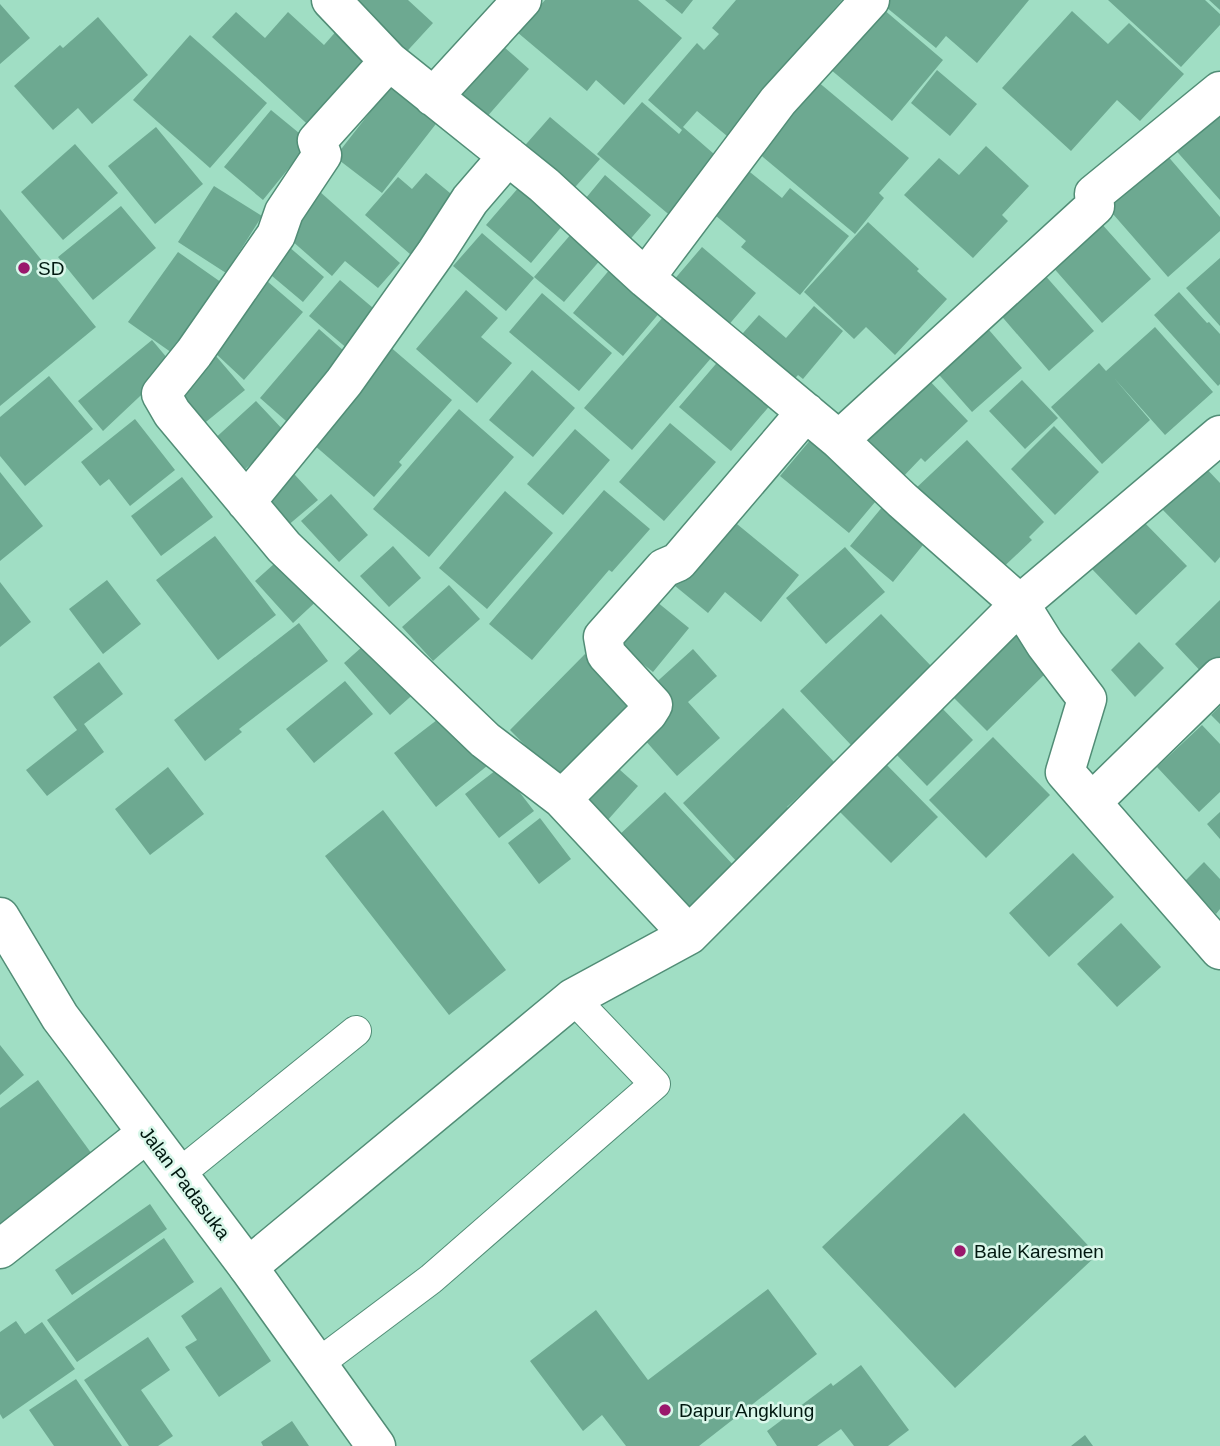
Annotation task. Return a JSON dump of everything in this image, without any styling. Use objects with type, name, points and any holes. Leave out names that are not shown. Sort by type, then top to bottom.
[{"type":"street","points":[[331,0],[389,61],[544,185],[645,278],[839,440],[902,500],[1020,604],[1045,644],[1087,699],[1065,772],[1217,939]]},
{"type":"street","points":[[433,97],[522,0]]},
{"type":"street","points":[[645,278],[778,101],[870,0]]},
{"type":"street","points":[[389,61],[317,141],[322,155],[284,212],[276,235],[194,353],[161,394],[172,413],[284,547],[485,740],[562,799],[689,935]]},
{"type":"street","points":[[839,440],[1096,206],[1094,194],[1220,91]]},
{"type":"street","points":[[246,502],[344,382],[470,200],[508,156]]},
{"type":"street","points":[[562,799],[653,705],[607,654],[603,637],[664,568],[678,562],[806,412]]},
{"type":"street","points":[[248,1267],[573,998],[689,935],[1020,604],[1220,435]]},
{"type":"street","points":[[1092,803],[1220,677]]},
{"type":"street","name":"Jalan Padasuka","points":[[0,917],[61,1017],[319,1363],[376,1446]]},
{"type":"street","points":[[0,1249],[147,1133]]},
{"type":"lane","points":[[319,1363],[432,1279],[655,1084],[573,998]]},
{"type":"lane","points":[[179,1174],[356,1031]]},
{"type":"building","points":[[333,0],[408,0],[433,23],[399,60]]},
{"type":"building","points":[[545,0],[638,0],[682,38],[624,105],[596,80],[587,91],[517,32]]},
{"type":"building","points":[[665,0],[693,0],[682,14]]},
{"type":"building","points":[[736,0],[842,0],[816,30],[820,34],[774,81],[727,136],[697,111],[683,127],[722,161],[673,218],[597,154],[642,102],[679,134],[682,130],[648,100],[697,43],[704,50],[719,34],[712,28]]},
{"type":"building","points":[[884,0],[1029,0],[977,63],[946,36],[936,48],[881,3]]},
{"type":"building","points":[[1108,0],[1205,0],[1220,14],[1220,25],[1181,67]]},
{"type":"building","points":[[1209,0],[1220,0],[1220,10]]},
{"type":"building","points":[[876,3],[943,60],[892,121],[824,64]]},
{"type":"building","points":[[0,4],[30,38],[0,64]]},
{"type":"building","points":[[1072,11],[1108,44],[1129,23],[1184,74],[1140,121],[1117,100],[1071,151],[1002,88]]},
{"type":"building","points":[[236,12],[265,38],[288,12],[324,45],[339,28],[378,64],[316,132],[212,37]]},
{"type":"building","points":[[98,17],[148,75],[92,124],[78,108],[53,130],[14,86],[60,45],[63,48]]},
{"type":"building","points":[[190,35],[267,103],[210,168],[133,100]]},
{"type":"building","points":[[496,40],[529,69],[478,127],[445,99]]},
{"type":"building","points":[[937,70],[977,104],[950,136],[911,103]]},
{"type":"building","points":[[817,81],[909,158],[879,193],[884,198],[855,234],[757,152]]},
{"type":"building","points":[[392,84],[439,120],[382,193],[335,157]]},
{"type":"building","points":[[1220,108],[1220,200],[1172,146]]},
{"type":"building","points":[[271,110],[310,142],[263,200],[224,167]]},
{"type":"building","points":[[550,117],[600,159],[569,194],[520,151]]},
{"type":"building","points":[[156,127],[203,184],[155,224],[108,166]]},
{"type":"building","points":[[75,144],[118,193],[63,240],[21,192]]},
{"type":"building","points":[[986,146],[1029,186],[1002,215],[1008,221],[973,258],[904,195],[939,158],[959,175]]},
{"type":"building","points":[[1166,154],[1220,217],[1220,231],[1168,277],[1106,206]]},
{"type":"building","points":[[745,168],[782,198],[790,188],[849,236],[800,295],[741,247],[746,241],[709,210]]},
{"type":"building","points":[[426,173],[462,203],[418,261],[365,215],[398,177],[412,189]]},
{"type":"building","points":[[605,175],[651,215],[627,243],[581,204]]},
{"type":"building","points":[[214,186],[262,216],[226,273],[178,242]]},
{"type":"building","points":[[519,187],[563,225],[531,263],[486,225]]},
{"type":"building","points":[[319,191],[400,263],[378,288],[345,261],[332,276],[283,233]]},
{"type":"building","points":[[121,206],[156,248],[93,300],[58,257]]},
{"type":"building","name":"SD","points":[[0,209],[96,327],[0,406]]},
{"type":"building","points":[[868,222],[947,299],[895,355],[866,327],[854,339],[804,292]]},
{"type":"building","points":[[1100,222],[1151,279],[1102,323],[1051,265]]},
{"type":"building","points":[[482,233],[534,278],[506,311],[453,266]]},
{"type":"building","points":[[572,233],[602,258],[564,302],[534,277]]},
{"type":"building","points":[[281,240],[324,277],[303,302],[259,265]]},
{"type":"building","points":[[702,247],[756,293],[720,335],[667,288]]},
{"type":"building","points":[[178,252],[225,285],[175,355],[128,322]]},
{"type":"building","points":[[1220,258],[1220,326],[1186,288]]},
{"type":"building","points":[[611,268],[661,311],[623,356],[573,313]]},
{"type":"building","points":[[1043,273],[1094,331],[1049,371],[998,312]]},
{"type":"building","points":[[260,275],[303,312],[244,380],[213,351]]},
{"type":"building","points":[[340,280],[379,313],[349,350],[309,316]]},
{"type":"building","points":[[466,290],[498,318],[481,337],[512,363],[477,403],[416,349]]},
{"type":"building","points":[[1179,292],[1220,334],[1218,386],[1154,315]]},
{"type":"building","points":[[542,293],[612,353],[579,391],[509,332]]},
{"type":"building","points":[[814,306],[843,331],[803,379],[798,375],[788,386],[736,341],[759,315],[786,338]]},
{"type":"building","points":[[670,309],[718,350],[632,450],[584,408]]},
{"type":"building","points":[[983,323],[1022,368],[972,412],[933,368]]},
{"type":"building","points":[[1155,327],[1213,392],[1165,435],[1114,378],[1150,420],[1102,464],[1051,407],[1099,363],[1106,371]]},
{"type":"building","points":[[319,329],[353,359],[294,428],[260,398]]},
{"type":"building","points":[[152,340],[173,365],[103,431],[78,401]]},
{"type":"building","points":[[388,345],[452,400],[399,462],[402,465],[374,497],[306,438]]},
{"type":"building","points":[[216,356],[245,390],[201,426],[173,392]]},
{"type":"building","points":[[721,358],[772,403],[731,451],[679,407]]},
{"type":"building","points":[[532,370],[575,408],[533,457],[489,420]]},
{"type":"building","points":[[49,376],[93,429],[25,486],[0,456],[0,417]]},
{"type":"building","points":[[925,376],[968,421],[925,462],[921,458],[901,479],[855,432]]},
{"type":"building","points":[[1022,380],[1058,418],[1025,449],[989,411]]},
{"type":"building","points":[[256,401],[285,432],[240,474],[211,442]]},
{"type":"building","points":[[459,409],[514,457],[429,557],[373,509]]},
{"type":"building","points":[[135,419],[175,470],[130,506],[109,479],[100,486],[81,462]]},
{"type":"building","points":[[670,423],[716,462],[664,521],[619,482]]},
{"type":"building","points":[[1054,426],[1099,472],[1055,515],[1011,469]]},
{"type":"building","points":[[575,429],[610,460],[563,515],[527,484]]},
{"type":"building","points":[[817,432],[886,489],[849,533],[780,476]]},
{"type":"building","points":[[967,440],[1044,522],[1029,537],[1032,540],[995,575],[914,490]]},
{"type":"building","points":[[284,463],[318,500],[280,532],[255,501]]},
{"type":"building","points":[[1202,464],[1220,483],[1220,557],[1215,563],[1159,506]]},
{"type":"building","points":[[0,472],[43,526],[0,561]]},
{"type":"building","points":[[182,477],[213,517],[161,556],[131,516]]},
{"type":"building","points":[[604,490],[650,529],[612,572],[609,570],[532,660],[489,624]]},
{"type":"building","points":[[505,491],[553,533],[487,609],[439,568]]},
{"type":"building","points":[[331,494],[368,535],[339,562],[301,521]]},
{"type":"building","points":[[888,500],[931,535],[893,582],[850,546]]},
{"type":"building","points":[[726,515],[799,575],[761,622],[725,592],[708,613],[669,581]]},
{"type":"building","points":[[1142,520],[1187,566],[1136,615],[1092,569]]},
{"type":"building","points":[[215,536],[276,615],[218,660],[156,580]]},
{"type":"building","points":[[393,546],[421,578],[389,607],[360,576]]},
{"type":"building","points":[[845,547],[885,592],[826,644],[786,598]]},
{"type":"building","points":[[284,555],[322,596],[293,623],[255,581]]},
{"type":"building","points":[[107,580],[141,624],[103,654],[69,609]]},
{"type":"building","points":[[0,582],[31,622],[0,647]]},
{"type":"building","points":[[449,585],[480,619],[433,661],[402,627]]},
{"type":"building","points":[[646,593],[689,628],[653,672],[609,637]]},
{"type":"building","points":[[1220,600],[1220,664],[1206,677],[1175,644]]},
{"type":"building","points":[[881,614],[933,668],[851,745],[800,691]]},
{"type":"building","points":[[299,623],[328,661],[239,729],[242,732],[205,761],[174,720]]},
{"type":"building","points":[[1009,627],[1050,669],[987,731],[946,690]]},
{"type":"building","points":[[372,638],[418,690],[390,715],[344,663]]},
{"type":"building","points":[[1139,642],[1164,668],[1135,697],[1111,670]]},
{"type":"building","points":[[693,649],[717,676],[688,702],[720,738],[677,776],[635,729],[650,688]]},
{"type":"building","points":[[585,654],[643,711],[567,788],[510,730]]},
{"type":"building","points":[[99,662],[123,694],[84,724],[104,752],[47,796],[26,770],[77,730],[53,697]]},
{"type":"building","points":[[345,681],[373,714],[314,763],[286,729]]},
{"type":"building","points":[[938,704],[973,740],[927,786],[892,750]]},
{"type":"building","points":[[1220,706],[1220,724],[1211,715]]},
{"type":"building","points":[[783,708],[835,763],[787,807],[792,812],[738,863],[683,803]]},
{"type":"building","points":[[446,713],[487,766],[436,807],[394,753]]},
{"type":"building","points":[[1202,725],[1220,744],[1220,792],[1199,812],[1157,767]]},
{"type":"building","points":[[993,737],[1050,795],[986,858],[929,800]]},
{"type":"building","points":[[882,760],[938,817],[891,863],[835,807]]},
{"type":"building","points":[[610,761],[638,786],[606,822],[578,796]]},
{"type":"building","points":[[168,767],[204,814],[150,855],[115,809]]},
{"type":"building","points":[[500,767],[534,811],[499,838],[465,794]]},
{"type":"building","points":[[665,792],[736,868],[688,914],[616,838]]},
{"type":"building","points":[[383,810],[506,970],[449,1015],[325,856]]},
{"type":"building","points":[[1220,812],[1220,839],[1207,824]]},
{"type":"building","points":[[540,818],[571,859],[539,884],[508,843]]},
{"type":"building","points":[[1073,853],[1114,897],[1049,957],[1009,913]]},
{"type":"building","points":[[1204,862],[1220,879],[1220,909],[1216,914],[1185,881]]},
{"type":"building","points":[[1121,923],[1161,967],[1117,1007],[1077,964]]},
{"type":"building","points":[[0,1045],[24,1075],[0,1095]]},
{"type":"building","points":[[38,1080],[97,1161],[0,1234],[0,1108]]},
{"type":"building","name":"Bale Karesmen","points":[[964,1113],[1097,1255],[955,1388],[822,1247]]},
{"type":"building","points":[[150,1204],[167,1229],[72,1295],[55,1270]]},
{"type":"building","points":[[164,1238],[194,1282],[77,1362],[47,1320]]},
{"type":"building","points":[[221,1287],[271,1361],[219,1397],[185,1347],[197,1340],[181,1316]]},
{"type":"building","points":[[768,1289],[817,1354],[699,1446],[626,1446],[602,1415],[583,1431],[530,1361],[596,1310],[648,1380]]},
{"type":"building","points":[[16,1321],[25,1334],[42,1322],[75,1369],[3,1419],[0,1414],[0,1332]]},
{"type":"building","points":[[148,1337],[170,1370],[141,1390],[173,1436],[158,1446],[129,1446],[84,1380]]},
{"type":"building","points":[[861,1365],[909,1430],[888,1446],[854,1446],[841,1429],[817,1446],[777,1446],[767,1431],[831,1383],[833,1386]]},
{"type":"building","points":[[76,1379],[122,1446],[54,1446],[29,1410]]},
{"type":"building","points":[[292,1421],[309,1446],[263,1446],[261,1442]]},
{"type":"building","points":[[1085,1435],[1093,1446],[1071,1446]]},
{"type":"place","name":"SD","points":[[24,268]]},
{"type":"place","name":"Bale Karesmen","points":[[960,1251]]},
{"type":"place","name":"Dapur Angklung","points":[[665,1410]]}]
